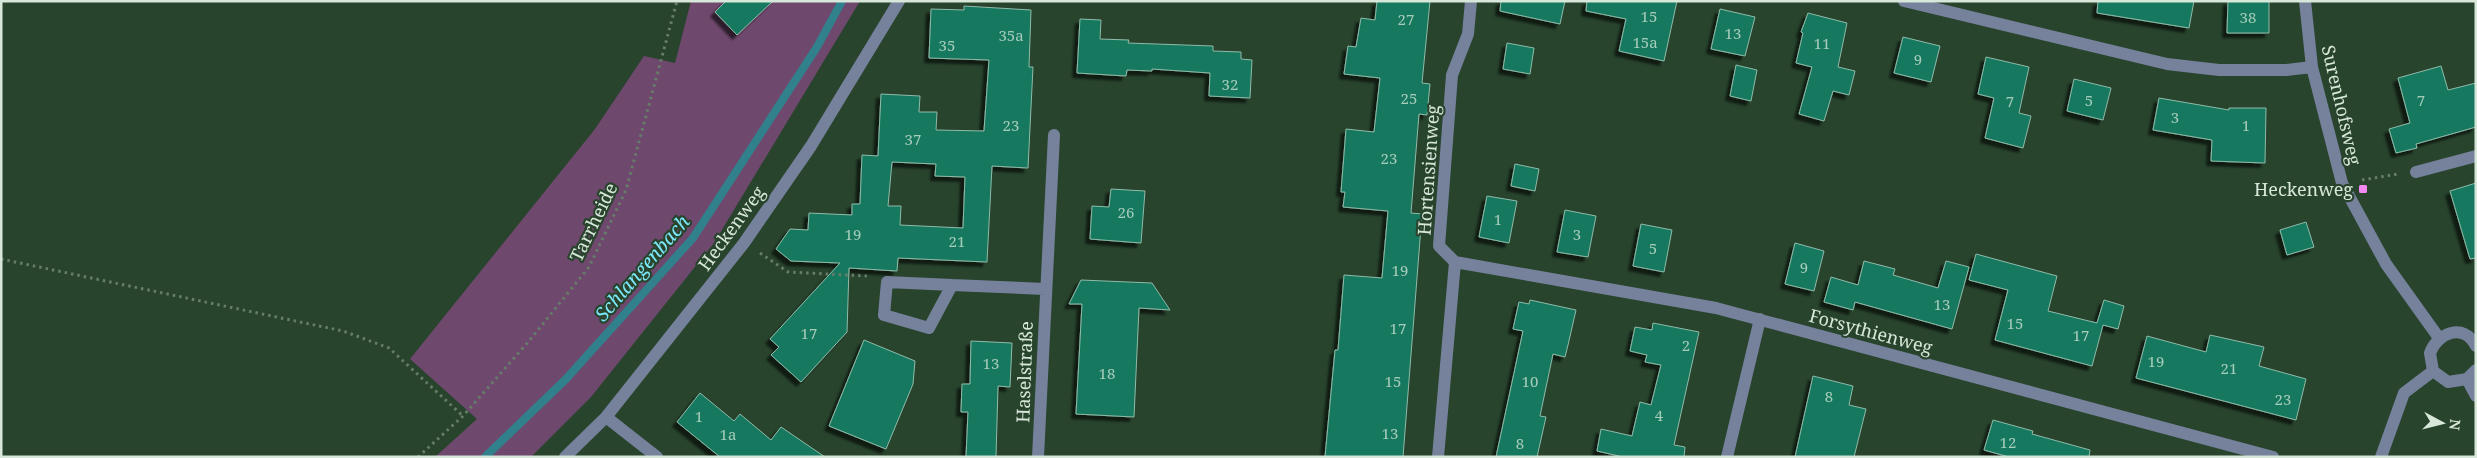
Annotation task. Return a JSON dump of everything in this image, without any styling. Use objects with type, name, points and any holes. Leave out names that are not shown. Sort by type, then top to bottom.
[{"type":"street","name":"Heckenweg","points":[[565,457],[606,417],[744,243],[812,146],[899,1]]},
{"type":"street","name":"Hortensienweg","points":[[1455,262],[1439,246],[1452,75],[1468,34],[1471,1]]},
{"type":"street","points":[[1904,1],[2167,64],[2219,70],[2286,70],[2312,67]]},
{"type":"street","name":"Surenhofsweg","points":[[2305,1],[2312,67],[2342,183],[2386,264],[2439,338]]},
{"type":"street","name":"Haselstraße","points":[[1038,457],[1054,135]]},
{"type":"street","points":[[2416,172],[2476,156]]},
{"type":"street","name":"Forsythienweg","points":[[1455,262],[1716,308],[2272,457]]},
{"type":"street","points":[[1438,457],[1455,262]]},
{"type":"street","points":[[952,285],[929,328],[884,315],[887,282],[1045,289]]},
{"type":"street","points":[[1727,457],[1760,320]]},
{"type":"street","points":[[2476,346],[2473,341],[2463,334],[2450,333],[2439,338],[2430,353],[2433,371],[2448,382],[2471,374],[2476,396]]},
{"type":"street","points":[[2381,457],[2404,393],[2433,371]]},
{"type":"street","points":[[606,417],[657,457]]},
{"type":"path","name":"Tarrheide","points":[[418,457],[463,416],[529,341],[589,267],[626,190],[677,1]]},
{"type":"path","points":[[2342,183],[2416,172]]},
{"type":"path","points":[[744,243],[788,272],[874,276],[887,282]]},
{"type":"path","points":[[1,259],[343,331],[388,348],[463,416]]},
{"type":"shaded area","points":[[691,1],[860,1],[714,243],[591,397],[531,457],[435,457],[477,419],[410,359],[595,129],[644,56],[675,63]]},
{"type":"building","points":[[726,1],[773,1],[737,35],[715,12]]},
{"type":"building","points":[[1377,1],[1430,1],[1422,83],[1430,84],[1427,115],[1419,114],[1411,213],[1422,214],[1403,457],[1325,457],[1335,350],[1338,350],[1344,275],[1382,278],[1388,211],[1343,207],[1345,192],[1341,192],[1346,129],[1374,132],[1380,78],[1344,74],[1348,46],[1356,47],[1361,18],[1375,20]]},
{"type":"building","points":[[1501,1],[1565,1],[1560,24],[1500,11]]},
{"type":"building","points":[[1587,1],[1677,1],[1664,61],[1619,51],[1626,19],[1586,11]]},
{"type":"building","points":[[2098,1],[2194,1],[2189,28],[2097,13]]},
{"type":"building","points":[[2228,1],[2269,1],[2269,33],[2227,33]]},
{"type":"building","points":[[964,6],[1031,10],[1029,67],[1033,67],[1028,168],[992,166],[987,262],[898,258],[897,271],[849,268],[847,332],[801,382],[771,355],[779,347],[770,339],[840,263],[791,261],[776,249],[790,229],[808,230],[809,213],[852,215],[852,204],[860,204],[862,155],[878,156],[881,94],[920,96],[919,112],[937,112],[936,130],[984,131],[989,60],[929,58],[931,9],[964,10]],"holes":[[[892,162],[936,164],[935,176],[965,177],[963,228],[900,225],[901,206],[888,206]]]},
{"type":"building","points":[[1720,9],[1755,17],[1745,56],[1711,49]]},
{"type":"building","points":[[1808,13],[1847,23],[1838,67],[1855,71],[1849,95],[1833,91],[1824,121],[1799,114],[1812,67],[1796,63],[1803,33],[1801,32]]},
{"type":"building","points":[[1080,19],[1101,20],[1100,39],[1129,40],[1128,43],[1213,46],[1213,51],[1241,52],[1241,59],[1252,60],[1250,98],[1209,96],[1210,73],[1152,69],[1152,71],[1127,70],[1126,76],[1077,73]]},
{"type":"building","points":[[1903,37],[1940,46],[1931,82],[1894,73]]},
{"type":"building","points":[[1507,43],[1534,48],[1530,74],[1503,69]]},
{"type":"building","points":[[1986,57],[2029,67],[2019,113],[2031,116],[2023,148],[1985,138],[1994,98],[1978,94]]},
{"type":"building","points":[[1736,65],[1757,70],[1751,101],[1730,96]]},
{"type":"building","points":[[2441,66],[2448,90],[2476,83],[2476,127],[2416,144],[2417,148],[2396,153],[2389,129],[2410,123],[2398,78]]},
{"type":"building","points":[[2074,79],[2111,88],[2103,120],[2067,111]]},
{"type":"building","points":[[2159,98],[2229,110],[2229,108],[2266,108],[2265,163],[2211,161],[2212,140],[2153,130]]},
{"type":"building","points":[[1515,164],[1539,169],[1535,191],[1511,186]]},
{"type":"building","points":[[2476,183],[2476,258],[2470,259],[2450,191]]},
{"type":"building","points":[[1111,189],[1145,191],[1141,243],[1090,239],[1092,206],[1109,207]]},
{"type":"building","points":[[1487,196],[1517,201],[1509,243],[1479,237]]},
{"type":"building","points":[[1565,210],[1596,216],[1588,257],[1557,252]]},
{"type":"building","points":[[2306,222],[2314,247],[2287,255],[2280,230]]},
{"type":"building","points":[[1641,224],[1672,230],[1664,272],[1633,266]]},
{"type":"building","points":[[1795,243],[1824,251],[1814,291],[1785,284]]},
{"type":"building","points":[[1976,254],[2057,276],[2048,311],[2097,323],[2104,300],[2124,306],[2118,329],[2103,325],[2092,366],[1995,340],[2008,290],[1969,280]]},
{"type":"building","points":[[1864,261],[1895,269],[1893,275],[1938,288],[1946,261],[1969,267],[1952,329],[1855,302],[1853,310],[1824,302],[1831,277],[1858,285]]},
{"type":"building","points":[[1081,280],[1152,283],[1170,310],[1139,308],[1134,417],[1076,414],[1082,304],[1069,304]]},
{"type":"building","points":[[1530,300],[1576,310],[1565,357],[1553,354],[1540,416],[1546,417],[1537,457],[1496,457],[1523,331],[1513,329],[1519,302],[1529,304]]},
{"type":"building","points":[[1653,323],[1699,332],[1674,445],[1685,447],[1684,457],[1623,457],[1597,451],[1601,429],[1632,436],[1640,402],[1651,405],[1661,365],[1645,362],[1647,355],[1630,351],[1635,327],[1652,330]]},
{"type":"building","points":[[2210,335],[2264,347],[2259,366],[2306,379],[2296,420],[2136,378],[2147,336],[2206,352]]},
{"type":"building","points":[[864,340],[915,361],[913,384],[886,449],[829,426]]},
{"type":"building","points":[[971,341],[1012,343],[1010,387],[998,386],[996,457],[966,457],[968,412],[961,412],[962,384],[970,384]]},
{"type":"building","points":[[1813,376],[1853,386],[1849,405],[1866,409],[1854,457],[1795,457]]},
{"type":"building","points":[[700,393],[734,421],[740,414],[771,440],[781,427],[825,457],[720,457],[677,422]]},
{"type":"building","points":[[1993,420],[2033,431],[2032,434],[2090,450],[2089,457],[2009,457],[1984,450]]},
{"type":"waterway","name":"Schlangenbach","points":[[485,457],[566,379],[693,238],[817,47],[842,1]]},
{"type":"place","name":"Heckenweg","points":[[2363,189]]}]
